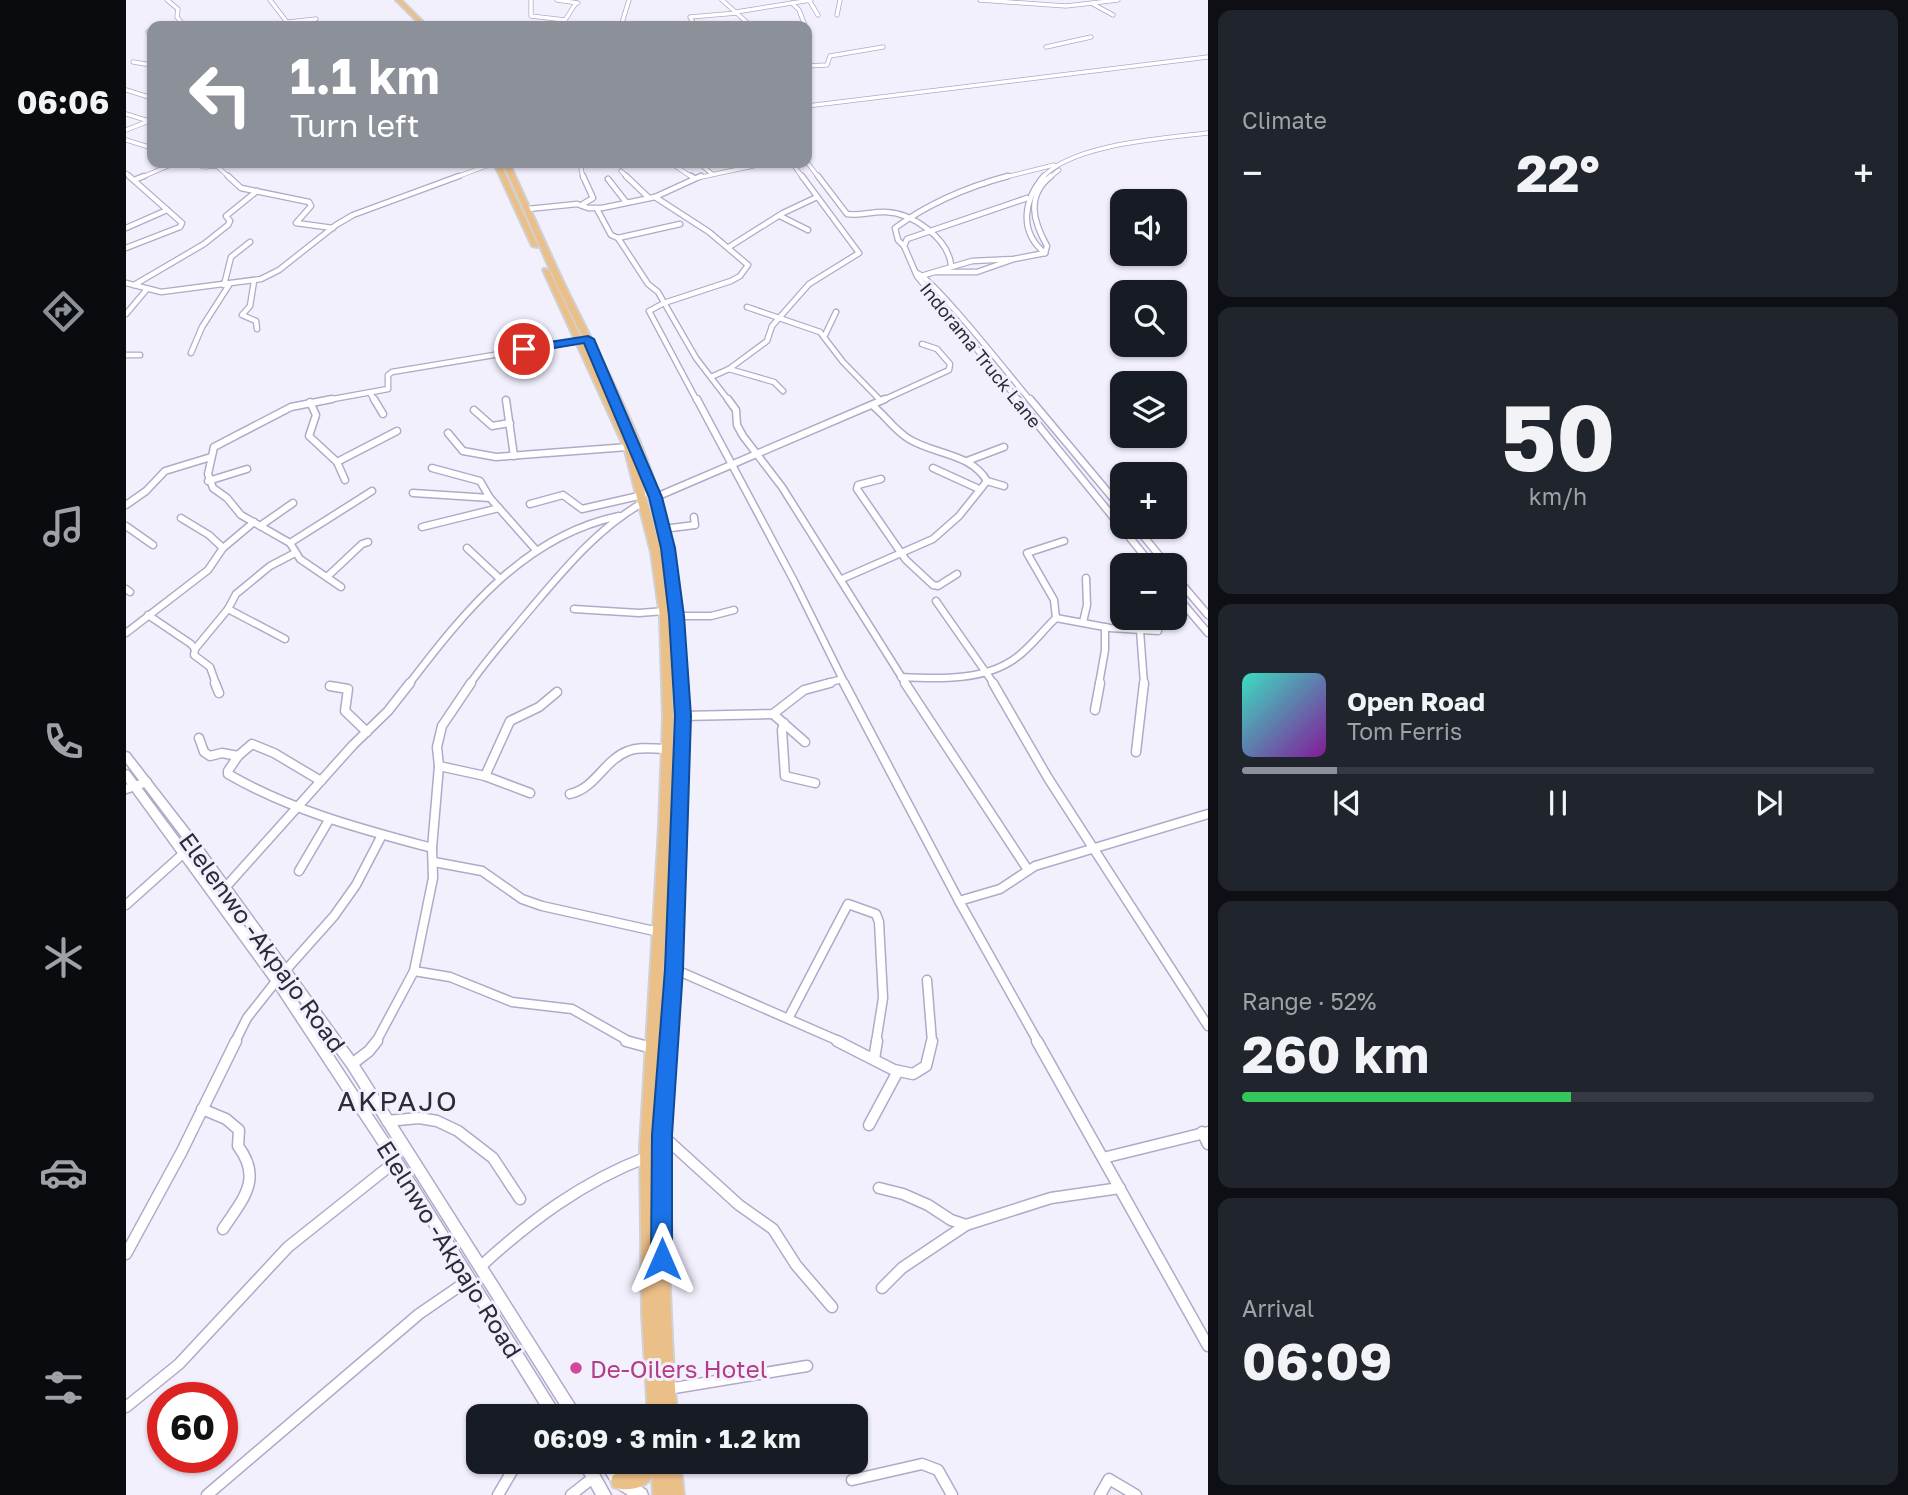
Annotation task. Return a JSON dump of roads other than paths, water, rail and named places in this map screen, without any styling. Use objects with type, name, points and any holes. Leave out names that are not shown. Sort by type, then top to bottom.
[{"type":"main road","points":[[392,0],[412,21]]},
{"type":"main road","points":[[398,0],[420,21]]},
{"type":"main road","points":[[498,168],[656,497],[676,616],[683,716],[674,969],[662,1135],[662,1313],[668,1404]]},
{"type":"main road","points":[[508,168],[628,447],[656,552],[665,611],[667,749],[648,1157],[649,1313],[655,1404]]},
{"type":"main road","name":"Elelenwo -Akpajo Road","points":[[126,756],[133,781],[224,888],[281,975],[352,1064],[567,1404]]},
{"type":"main road","name":"Elelnwo -Akpajo Road","points":[[133,781],[281,975],[545,1404]]},
{"type":"main road","points":[[592,1474],[604,1495]]},
{"type":"main road","points":[[614,1474],[619,1481],[641,1495]]},
{"type":"main road","points":[[619,1481],[642,1479],[645,1474]]},
{"type":"main road","points":[[660,1474],[661,1495]]},
{"type":"main road","points":[[674,1474],[676,1495]]},
{"type":"street","points":[[167,0],[178,9],[177,17],[180,21]]},
{"type":"street","points":[[270,0],[287,21]]},
{"type":"street","points":[[531,0],[531,16],[534,18],[565,20],[578,3],[557,0]]},
{"type":"street","points":[[623,21],[629,0]]},
{"type":"street","points":[[722,0],[745,21]]},
{"type":"street","points":[[692,21],[690,17],[736,13],[810,0],[818,15]]},
{"type":"street","points":[[836,15],[841,0]]},
{"type":"street","points":[[980,0],[1042,6],[1118,0]]},
{"type":"street","points":[[792,3],[799,10],[803,21]]},
{"type":"street","points":[[1092,4],[1113,15]]},
{"type":"street","points":[[305,21],[316,19]]},
{"type":"street","points":[[1046,47],[1091,37]]},
{"type":"street","points":[[812,66],[827,65],[830,56],[883,47]]},
{"type":"street","points":[[812,105],[1208,57]]},
{"type":"street","points":[[134,62],[147,66]]},
{"type":"street","points":[[126,90],[147,97]]},
{"type":"street","points":[[141,95],[147,93]]},
{"type":"street","points":[[126,114],[147,119]]},
{"type":"street","points":[[126,130],[147,121]]},
{"type":"street","points":[[1027,198],[986,214],[929,230],[906,239],[904,246],[898,240],[895,228],[910,217],[990,181],[1110,148],[1208,135]]},
{"type":"street","points":[[1045,253],[1047,246],[1035,225],[1032,211],[1038,189],[1054,173],[1066,165],[1097,154],[1208,135]]},
{"type":"street","points":[[126,140],[147,146]]},
{"type":"street","points":[[1045,253],[1040,250],[1028,224],[1027,198],[1039,179],[1061,163]]},
{"type":"street","points":[[134,180],[163,168]]},
{"type":"street","points":[[219,168],[240,187],[309,202],[311,206],[296,223],[333,228]]},
{"type":"street","points":[[126,283],[165,292],[254,281],[279,270],[333,228],[372,206],[482,168]]},
{"type":"street","points":[[581,168],[593,198],[583,204]]},
{"type":"street","points":[[679,168],[694,178]]},
{"type":"street","points":[[705,168],[712,174]]},
{"type":"street","points":[[528,209],[583,204],[597,209],[652,198],[694,178],[744,168]]},
{"type":"street","points":[[711,377],[729,369],[767,341],[771,328],[809,284],[859,253],[796,168]]},
{"type":"street","points":[[812,168],[847,214],[861,216],[888,212],[910,217],[929,230],[950,254],[951,265]]},
{"type":"street","points":[[621,171],[652,198],[729,247],[729,252],[748,265],[740,276],[649,311],[794,581],[842,679],[959,901],[1208,1346]]},
{"type":"street","points":[[126,173],[182,225],[126,248]]},
{"type":"street","points":[[608,179],[626,202]]},
{"type":"street","points":[[134,285],[204,244],[228,225],[230,221],[226,216],[257,191]]},
{"type":"street","points":[[729,247],[791,208],[817,197]]},
{"type":"street","points":[[597,209],[602,223],[611,235],[618,238],[664,303],[696,358],[736,410],[737,425],[782,487],[901,677],[1028,870]]},
{"type":"street","points":[[126,228],[167,210]]},
{"type":"street","points":[[780,216],[808,230]]},
{"type":"street","points":[[618,238],[680,224]]},
{"type":"street","points":[[191,353],[196,335],[214,313],[227,285],[231,257],[250,242]]},
{"type":"street","name":"Indorama Truck Lane","points":[[904,246],[919,275],[1142,553]]},
{"type":"street","points":[[937,272],[951,265],[1045,253]]},
{"type":"street","points":[[919,275],[980,270],[1004,265],[1014,259]]},
{"type":"street","points":[[919,275],[1110,495]]},
{"type":"street","points":[[254,281],[250,306],[242,316],[256,321],[257,328]]},
{"type":"street","points":[[126,314],[148,289]]},
{"type":"street","points":[[747,307],[825,335],[843,362],[881,401]]},
{"type":"street","points":[[825,335],[836,312]]},
{"type":"street","points":[[208,481],[211,457],[216,446],[291,407],[389,388],[388,375],[392,372],[583,340]]},
{"type":"street","points":[[656,497],[937,378],[949,370],[950,364],[937,349],[922,344]]},
{"type":"street","points":[[126,355],[140,355]]},
{"type":"street","points":[[729,369],[774,382],[783,391]]},
{"type":"street","points":[[370,393],[383,414]]},
{"type":"street","points":[[506,400],[514,456]]},
{"type":"street","points":[[310,402],[316,415],[309,436],[337,462],[345,480]]},
{"type":"street","points":[[872,405],[892,427],[918,444],[967,461],[982,473],[987,481],[1004,486]]},
{"type":"street","points":[[474,410],[492,426],[510,424]]},
{"type":"street","points":[[337,462],[397,431]]},
{"type":"street","points":[[447,433],[459,448],[470,453],[514,456],[628,447]]},
{"type":"street","points":[[967,461],[1004,447]]},
{"type":"street","points":[[126,505],[146,491],[165,471],[211,457]]},
{"type":"street","points":[[432,468],[480,481],[490,498],[536,550]]},
{"type":"street","points":[[933,468],[979,489]]},
{"type":"street","points":[[208,481],[247,469]]},
{"type":"street","points":[[881,480],[858,485],[857,489],[900,551],[933,585],[938,586],[957,574]]},
{"type":"street","points":[[208,481],[241,515],[290,543],[295,553],[341,587]]},
{"type":"street","points":[[842,579],[900,551],[933,539],[959,516],[987,481]]},
{"type":"street","points":[[290,543],[317,527],[338,509],[372,491]]},
{"type":"street","points":[[413,493],[490,498]]},
{"type":"street","points":[[530,504],[563,495],[584,509],[615,500],[643,499]]},
{"type":"street","points":[[352,1064],[369,1051],[382,1034],[414,971],[434,862],[432,848],[439,766],[437,747],[442,726],[483,665],[567,566],[619,516],[643,499]]},
{"type":"street","points":[[126,634],[211,568],[223,548],[293,503]]},
{"type":"street","points":[[422,527],[499,508]]},
{"type":"street","points":[[224,888],[387,711],[458,620],[499,578],[536,550],[595,521],[619,516]]},
{"type":"street","points":[[663,529],[695,525],[694,517]]},
{"type":"street","points":[[181,518],[209,535],[223,548]]},
{"type":"street","points":[[126,526],[153,545]]},
{"type":"street","points":[[1146,539],[1157,553]]},
{"type":"street","points":[[1056,618],[1052,595],[1045,580],[1026,556],[1032,551],[1064,541]]},
{"type":"street","points":[[328,576],[362,544],[368,542]]},
{"type":"street","points":[[467,548],[499,578]]},
{"type":"street","points":[[219,693],[213,672],[194,655],[195,649],[228,609],[233,598],[259,575],[295,553]]},
{"type":"street","points":[[1083,622],[1087,605],[1086,578]]},
{"type":"street","points":[[1187,590],[1208,615]]},
{"type":"street","points":[[936,601],[986,671],[1048,778],[1208,1026]]},
{"type":"street","points":[[1187,608],[1208,633]]},
{"type":"street","points":[[228,609],[285,639]]},
{"type":"street","points":[[574,609],[639,613],[665,611]]},
{"type":"street","points":[[676,616],[711,616],[734,610]]},
{"type":"street","points":[[148,615],[195,649]]},
{"type":"street","points":[[901,677],[949,678],[986,671],[1016,658],[1056,618]]},
{"type":"street","points":[[1056,618],[1110,627]]},
{"type":"street","points":[[1095,710],[1105,650],[1105,626]]},
{"type":"street","points":[[1136,752],[1144,689],[1140,630],[1158,631]]},
{"type":"street","points":[[683,716],[773,714],[804,690],[842,679]]},
{"type":"street","points":[[330,686],[348,689],[345,711],[367,732]]},
{"type":"street","points":[[485,776],[510,721],[539,707],[557,692]]},
{"type":"street","points":[[773,714],[805,742]]},
{"type":"street","points":[[784,723],[782,730],[785,776],[814,783]]},
{"type":"street","points":[[199,738],[204,751],[210,756],[222,753],[238,755]]},
{"type":"street","points":[[321,781],[261,746],[252,744],[238,755],[228,771],[228,774],[260,795],[296,810],[432,848]]},
{"type":"street","points":[[570,794],[585,790],[611,761],[625,752],[667,749]]},
{"type":"street","points":[[439,766],[485,776],[530,793]]},
{"type":"street","points":[[959,901],[1016,882],[1028,870],[1208,814]]},
{"type":"street","points":[[299,871],[329,820]]},
{"type":"street","points":[[126,1254],[129,1240],[202,1109],[247,1018],[334,916],[356,885],[382,835]]},
{"type":"street","points":[[126,905],[185,852]]},
{"type":"street","points":[[434,862],[482,871],[522,900],[659,932]]},
{"type":"street","points":[[789,1017],[844,908],[848,904],[854,904],[876,914],[880,922],[883,998],[874,1059]]},
{"type":"street","points":[[674,969],[789,1017],[898,1071],[917,1073],[925,1068],[929,1058],[933,1013],[927,980]]},
{"type":"street","points":[[414,971],[437,974],[515,1003],[566,1006],[584,1013],[626,1042],[652,1048]]},
{"type":"street","points":[[869,1125],[898,1071]]},
{"type":"street","points":[[202,1109],[226,1119],[239,1130],[238,1146],[250,1162],[249,1189],[223,1229]]},
{"type":"street","points":[[387,1121],[419,1118],[437,1121],[458,1130],[493,1158],[520,1199]]},
{"type":"street","points":[[1103,1158],[1205,1132],[1208,1144]]},
{"type":"street","points":[[662,1135],[739,1205],[773,1229],[796,1265],[832,1307]]},
{"type":"street","points":[[480,1267],[555,1201],[609,1170],[648,1157]]},
{"type":"street","points":[[126,1408],[183,1361],[258,1277],[311,1228],[396,1161]]},
{"type":"street","points":[[879,1188],[903,1194],[928,1205],[951,1220],[966,1225]]},
{"type":"street","points":[[882,1288],[902,1268],[966,1225],[1051,1198],[1120,1188]]},
{"type":"street","points":[[207,1495],[419,1314],[470,1279]]},
{"type":"street","points":[[667,1390],[807,1366]]},
{"type":"street","points":[[852,1480],[922,1464],[932,1465],[942,1474],[952,1495]]},
{"type":"street","points":[[498,1495],[510,1474]]},
{"type":"street","points":[[572,1495],[594,1477]]},
{"type":"street","points":[[1100,1495],[1109,1479],[1136,1495]]},
{"type":"place","name":"De-Oilers Hotel","points":[[576,1368]]},
{"type":"district","name":"AKPAJO","points":[[398,1100]]}]
